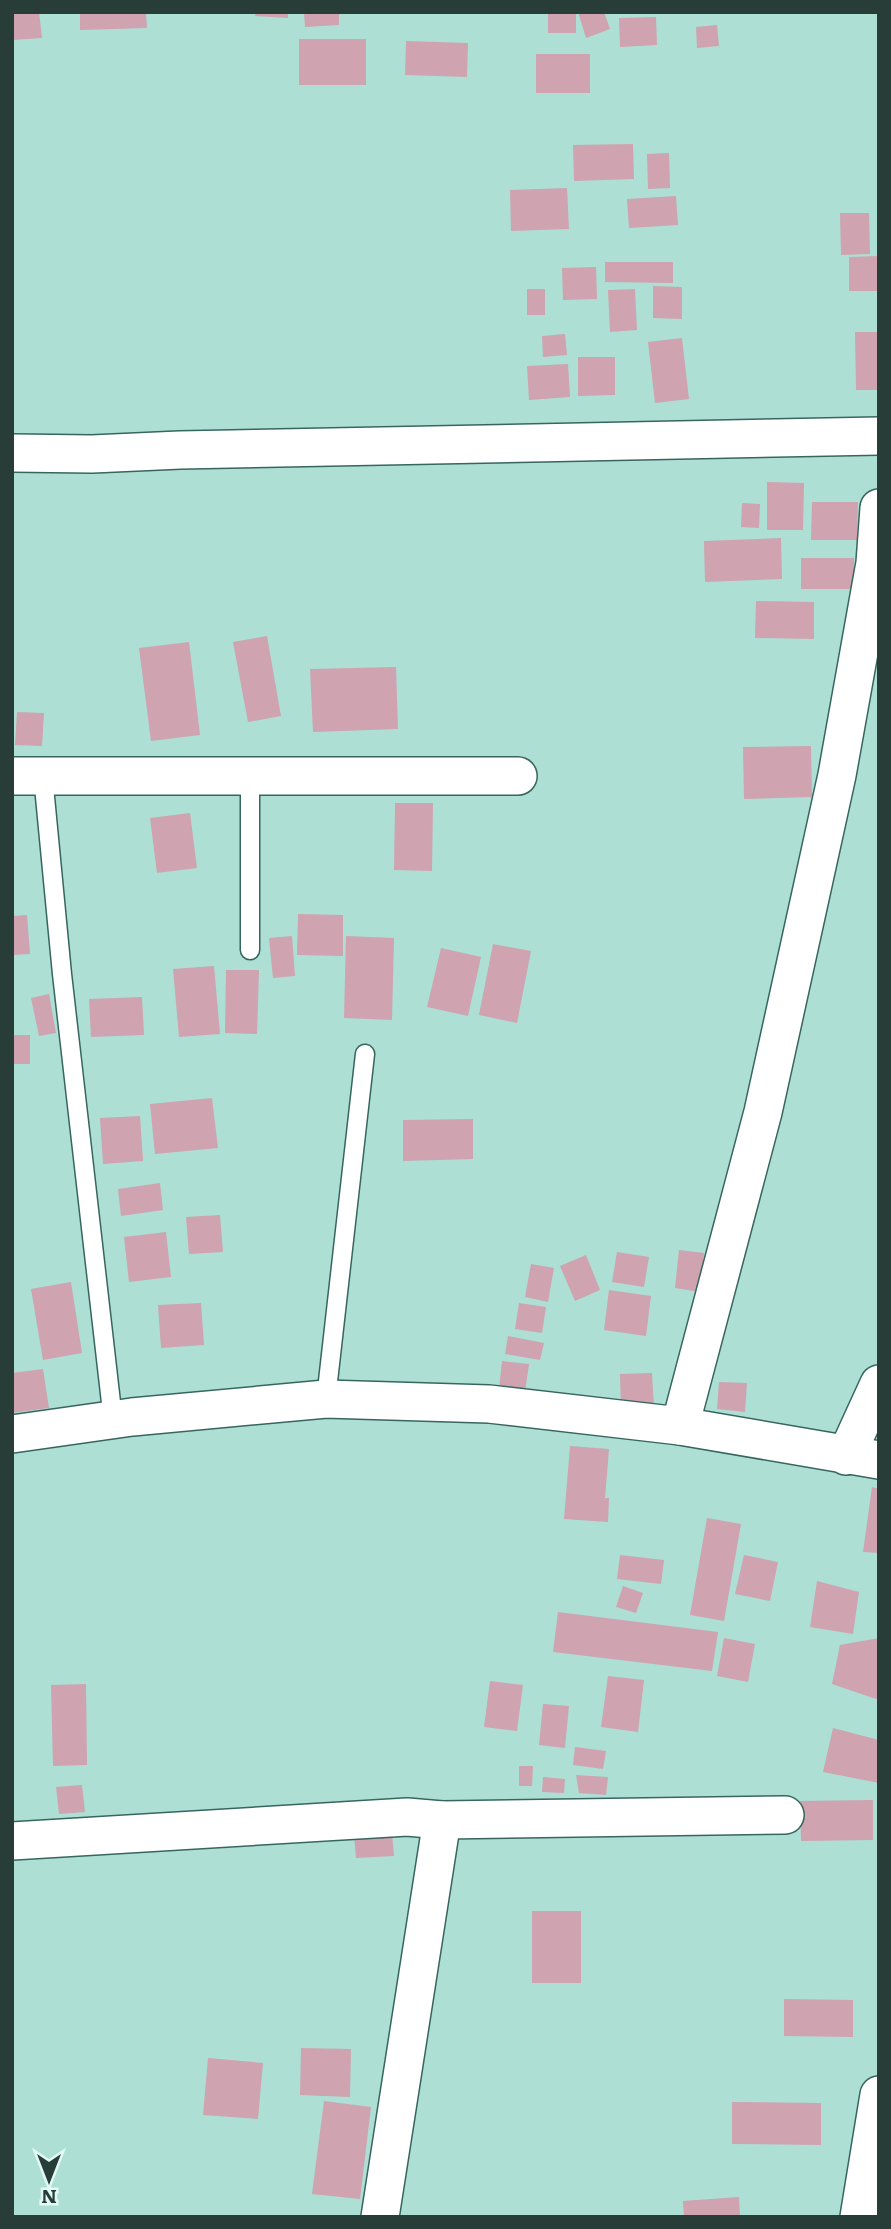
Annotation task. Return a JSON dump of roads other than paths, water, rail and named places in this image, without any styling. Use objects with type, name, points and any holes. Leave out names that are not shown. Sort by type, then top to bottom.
[{"type":"street","points":[[12,453],[92,454],[879,436]]},
{"type":"street","points":[[680,1426],[763,1112],[831,802],[875,564],[879,508]]},
{"type":"street","points":[[28,776],[518,776]]},
{"type":"street","points":[[12,1434],[113,1420],[326,1399],[489,1404],[680,1426],[863,1458],[879,1384]]},
{"type":"street","points":[[12,1841],[407,1816],[442,1820],[785,1815]]},
{"type":"street","points":[[380,2217],[442,1820]]},
{"type":"street","points":[[859,2217],[879,2095]]},
{"type":"lane","points":[[28,776],[62,974],[113,1420]]},
{"type":"lane","points":[[250,776],[250,950]]},
{"type":"lane","points":[[326,1399],[365,1054]]}]
